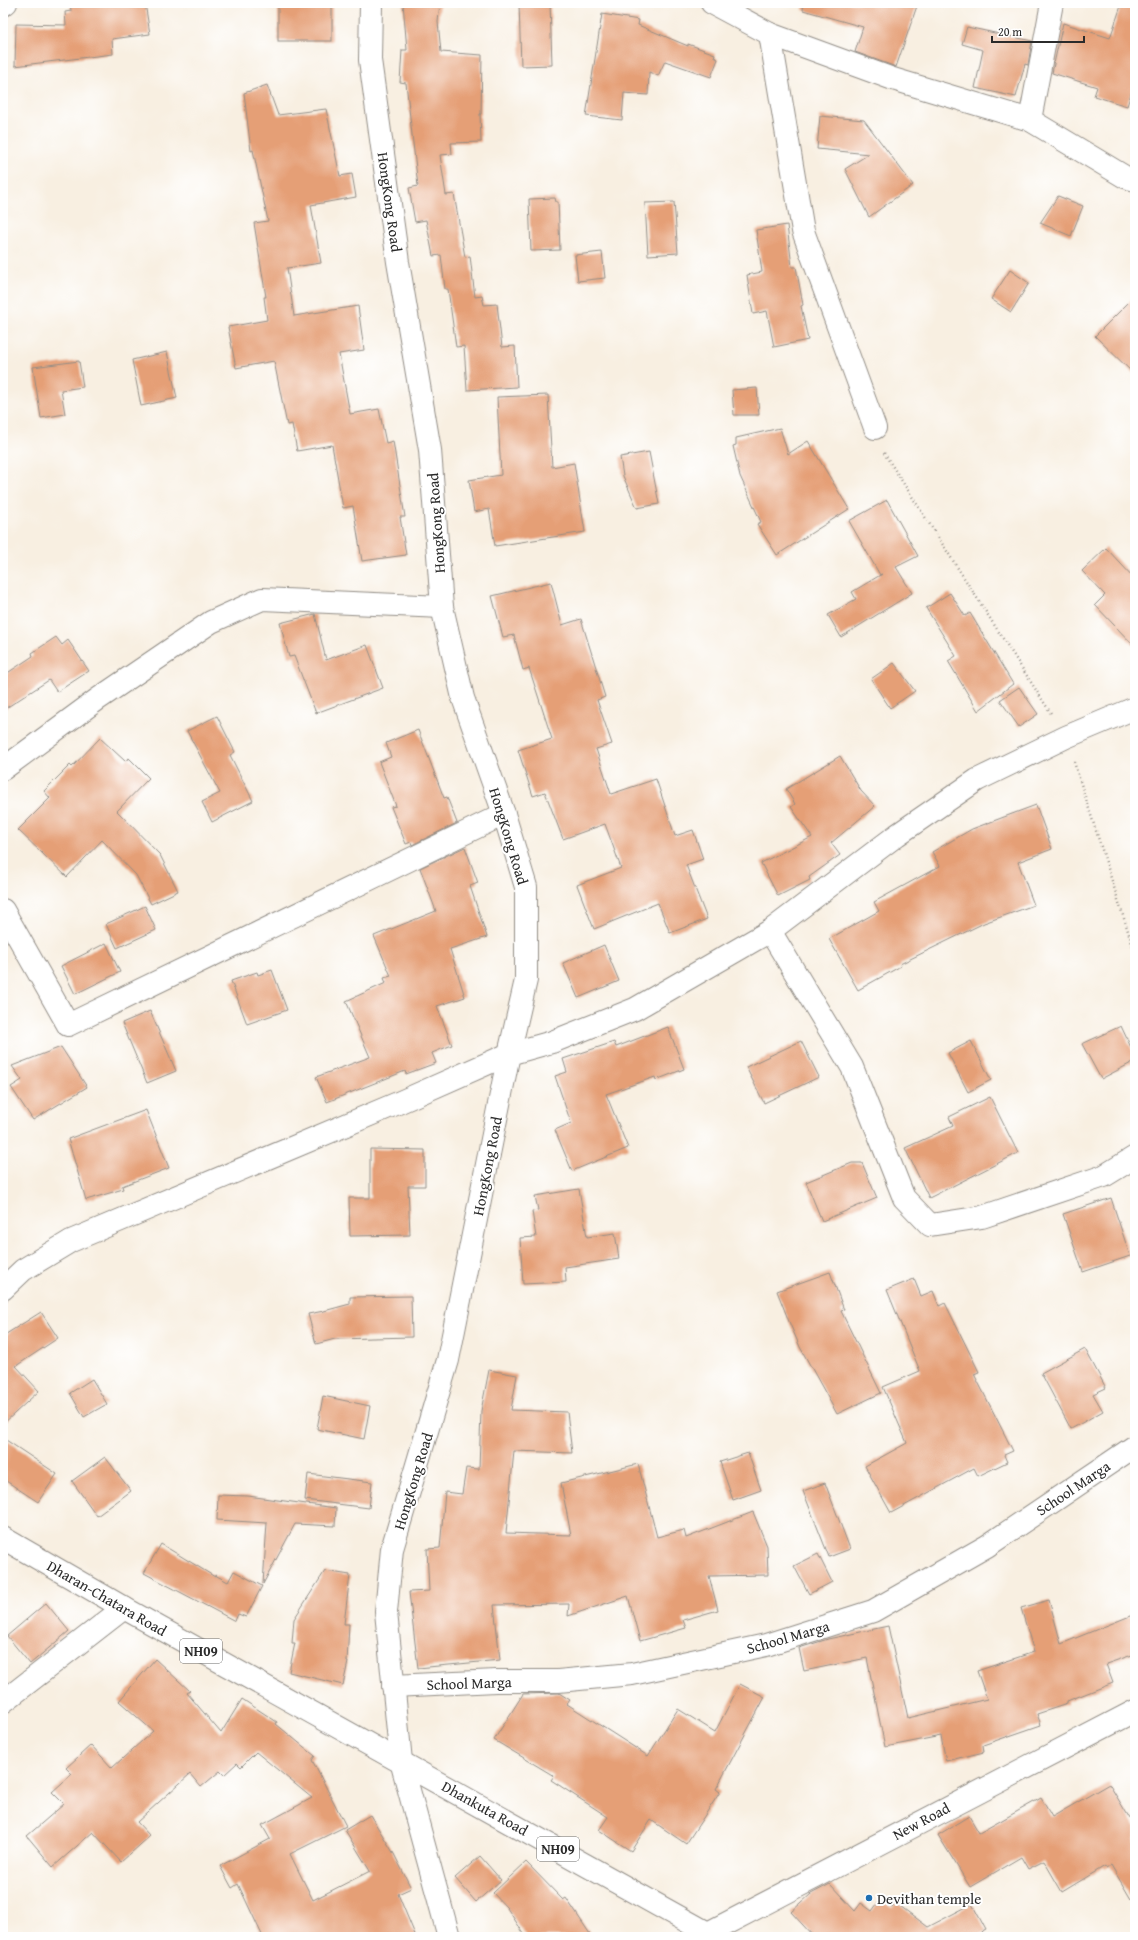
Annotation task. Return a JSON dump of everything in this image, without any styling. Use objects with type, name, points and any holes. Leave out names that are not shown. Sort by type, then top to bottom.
[{"type":"street","name":"HongKong Road","points":[[371,3],[370,60],[398,262],[430,450],[442,607],[463,698],[504,814],[526,887],[526,980],[509,1054],[448,1360],[392,1549],[386,1612],[401,1761],[449,1937]]},
{"type":"street","points":[[712,3],[770,34],[893,79],[1030,120],[1125,177],[1135,180]]},
{"type":"street","points":[[1030,120],[1052,3]]},
{"type":"street","points":[[770,34],[803,231],[875,428]]},
{"type":"street","points":[[3,768],[98,699],[211,622],[262,600],[442,607]]},
{"type":"street","points":[[3,1289],[23,1270],[71,1241],[398,1104],[509,1054],[552,1042],[635,1009],[770,931],[897,835],[977,780],[1066,736],[1135,708]]},
{"type":"street","points":[[3,910],[68,1024],[504,814]]},
{"type":"street","points":[[770,931],[852,1066],[904,1198],[930,1225],[982,1217],[1104,1176],[1135,1157]]},
{"type":"street","name":"School Marga","points":[[393,1686],[496,1681],[558,1681],[632,1674],[766,1645],[873,1611],[987,1546],[1135,1446]]},
{"type":"street","name":"Dharan-Chatara Road","points":[[3,1538],[124,1608],[401,1761]]},
{"type":"street","points":[[3,1702],[124,1608]]},
{"type":"street","name":"New Road","points":[[712,1935],[1135,1711]]},
{"type":"street","name":"Dhankuta Road","points":[[401,1761],[712,1935]]},
{"type":"path","points":[[875,428],[884,454],[1066,736],[1135,952]]},
{"type":"building","points":[[70,3],[145,3],[150,34],[112,39],[113,54],[15,66],[16,24],[66,25],[65,12],[71,11]]},
{"type":"building","points":[[278,3],[332,3],[332,41],[278,41]]},
{"type":"building","points":[[403,3],[440,3],[438,22],[441,52],[482,55],[480,114],[481,142],[451,143],[452,154],[440,155],[446,195],[454,194],[465,257],[470,256],[475,297],[482,296],[484,305],[497,304],[502,347],[515,346],[517,387],[467,390],[464,346],[456,347],[448,289],[445,289],[441,255],[433,256],[426,220],[415,222],[409,188],[418,186],[406,83],[400,82],[402,50],[407,50]]},
{"type":"building","points":[[519,3],[550,3],[552,65],[521,66]]},
{"type":"building","points":[[804,3],[918,3],[896,67],[855,52],[863,27],[803,10]]},
{"type":"building","points":[[1122,3],[1135,3],[1135,81],[1127,106],[1094,96],[1097,87],[1052,73],[1063,23],[1110,38]]},
{"type":"building","points":[[602,14],[639,20],[638,25],[688,46],[688,44],[715,54],[714,57],[718,59],[711,77],[665,61],[658,76],[649,72],[648,95],[624,93],[622,120],[586,116]]},
{"type":"building","points":[[967,27],[1032,41],[1028,65],[1025,64],[1016,97],[975,88],[983,50],[962,44]]},
{"type":"building","points":[[267,85],[278,115],[326,109],[340,176],[352,174],[356,197],[311,205],[321,263],[287,268],[294,316],[358,306],[364,350],[339,354],[350,414],[379,409],[386,443],[393,441],[405,517],[400,517],[406,555],[362,561],[353,506],[343,508],[332,445],[297,451],[292,424],[287,425],[274,361],[236,368],[228,327],[267,320],[264,297],[266,297],[254,223],[268,221],[253,150],[251,151],[244,93]]},
{"type":"building","points":[[820,116],[864,120],[913,185],[869,217],[845,169],[869,154],[817,149]]},
{"type":"building","points":[[1058,196],[1083,206],[1071,236],[1040,223]]},
{"type":"building","points":[[555,198],[556,202],[558,202],[560,250],[531,251],[529,199]]},
{"type":"building","points":[[674,202],[678,253],[648,255],[645,203]]},
{"type":"building","points":[[787,225],[792,267],[796,267],[803,305],[801,306],[808,340],[774,347],[767,311],[753,314],[747,275],[762,272],[756,230]]},
{"type":"building","points":[[602,252],[605,278],[578,281],[575,255]]},
{"type":"building","points":[[1010,270],[1029,283],[1011,312],[991,299]]},
{"type":"building","points":[[1135,296],[1135,375],[1095,336]]},
{"type":"building","points":[[167,352],[177,398],[141,406],[132,360]]},
{"type":"building","points":[[79,361],[83,387],[61,390],[65,414],[41,418],[33,367]]},
{"type":"building","points":[[757,388],[759,415],[734,415],[732,390]]},
{"type":"building","points":[[548,395],[552,467],[574,463],[585,532],[495,546],[489,509],[474,512],[469,480],[501,475],[497,397]]},
{"type":"building","points":[[780,428],[788,454],[808,441],[849,509],[777,555],[757,524],[761,522],[740,476],[733,446],[736,445],[736,438]]},
{"type":"building","points":[[649,452],[659,504],[637,508],[623,476],[620,457]]},
{"type":"building","points":[[887,500],[918,556],[896,567],[912,593],[841,637],[828,615],[856,599],[852,592],[882,574],[880,575],[849,521]]},
{"type":"building","points":[[1106,548],[1135,579],[1135,647],[1095,605],[1105,595],[1082,571]]},
{"type":"building","points":[[551,582],[562,625],[581,619],[605,697],[597,700],[612,744],[596,749],[611,794],[656,779],[675,836],[693,830],[703,859],[686,865],[707,919],[670,933],[658,903],[594,929],[577,885],[621,868],[605,824],[563,839],[545,792],[533,796],[518,750],[552,739],[529,668],[523,670],[514,635],[503,637],[492,596]]},
{"type":"building","points":[[950,593],[965,616],[970,613],[1013,684],[978,711],[948,661],[956,656],[926,608]]},
{"type":"building","points":[[315,614],[326,660],[367,645],[383,688],[316,713],[294,656],[289,657],[280,623]]},
{"type":"building","points":[[56,637],[62,645],[68,640],[89,671],[57,692],[49,680],[3,710],[3,676],[33,656],[32,653]]},
{"type":"building","points":[[894,663],[915,691],[890,708],[871,679]]},
{"type":"building","points":[[1019,687],[1038,714],[1019,727],[1000,700]]},
{"type":"building","points":[[217,716],[235,752],[230,755],[253,801],[212,822],[202,802],[220,793],[187,731]]},
{"type":"building","points":[[418,730],[444,798],[447,797],[457,823],[412,845],[411,842],[406,844],[391,807],[396,806],[379,762],[391,757],[386,743]]},
{"type":"building","points":[[100,738],[125,761],[129,758],[149,778],[117,811],[160,855],[178,891],[151,904],[136,875],[102,840],[67,877],[18,830],[50,798],[44,791],[70,765],[72,767]]},
{"type":"building","points":[[840,756],[861,791],[875,806],[831,843],[840,855],[809,877],[810,880],[778,896],[761,863],[812,837],[791,807],[795,804],[786,789]]},
{"type":"building","points":[[1036,805],[1052,849],[1018,862],[1034,905],[984,923],[900,964],[901,966],[858,990],[829,939],[879,911],[874,902],[940,866],[932,852],[972,829]]},
{"type":"building","points":[[465,847],[478,883],[470,886],[487,937],[450,949],[465,997],[437,1006],[452,1045],[432,1053],[436,1063],[406,1074],[405,1071],[327,1102],[316,1077],[370,1057],[346,1001],[386,983],[384,978],[391,976],[374,936],[436,911],[420,868]]},
{"type":"building","points":[[145,906],[156,930],[117,948],[106,924]]},
{"type":"building","points":[[106,943],[120,972],[75,994],[61,966]]},
{"type":"building","points":[[604,945],[619,981],[578,998],[563,963]]},
{"type":"building","points":[[272,970],[287,1010],[247,1024],[231,981],[257,972],[258,975]]},
{"type":"building","points":[[150,1011],[176,1071],[147,1083],[122,1023]]},
{"type":"building","points":[[1121,1026],[1135,1056],[1135,1061],[1101,1079],[1082,1044]]},
{"type":"building","points":[[668,1027],[684,1069],[656,1080],[655,1077],[606,1094],[628,1148],[572,1171],[555,1130],[571,1123],[555,1076],[567,1072],[563,1059],[614,1042],[616,1047]]},
{"type":"building","points":[[801,1041],[819,1077],[764,1103],[746,1067]]},
{"type":"building","points":[[971,1041],[991,1080],[968,1092],[948,1053]]},
{"type":"building","points":[[61,1047],[87,1087],[33,1120],[11,1087],[22,1080],[12,1066]]},
{"type":"building","points":[[990,1097],[1018,1153],[929,1198],[905,1148],[953,1126],[949,1117]]},
{"type":"building","points":[[146,1110],[169,1168],[122,1186],[123,1189],[86,1200],[68,1139]]},
{"type":"building","points":[[370,1149],[425,1150],[425,1186],[408,1186],[410,1235],[350,1236],[349,1198],[370,1198]]},
{"type":"building","points":[[852,1163],[862,1163],[877,1198],[822,1221],[806,1182]]},
{"type":"building","points":[[579,1189],[587,1237],[615,1233],[619,1259],[565,1267],[566,1282],[523,1284],[520,1238],[536,1237],[532,1211],[538,1210],[535,1196]]},
{"type":"building","points":[[1111,1198],[1130,1256],[1083,1272],[1063,1214]]},
{"type":"building","points":[[830,1272],[844,1310],[841,1311],[881,1393],[837,1414],[800,1347],[777,1291]]},
{"type":"building","points":[[914,1279],[921,1296],[933,1291],[939,1306],[945,1303],[979,1372],[974,1374],[1013,1451],[1004,1455],[1007,1462],[978,1476],[974,1468],[891,1513],[865,1466],[907,1443],[883,1387],[920,1371],[887,1290]]},
{"type":"building","points":[[411,1296],[412,1337],[335,1339],[316,1344],[308,1314],[350,1304],[350,1297]]},
{"type":"building","points":[[41,1312],[58,1338],[16,1366],[39,1391],[3,1424],[3,1336]]},
{"type":"building","points":[[1085,1349],[1106,1388],[1093,1394],[1103,1411],[1071,1429],[1041,1373]]},
{"type":"building","points":[[489,1370],[517,1375],[511,1410],[567,1412],[572,1453],[514,1451],[506,1533],[571,1535],[561,1483],[638,1464],[657,1537],[684,1530],[686,1538],[753,1512],[767,1546],[768,1575],[709,1576],[718,1610],[683,1620],[686,1628],[640,1641],[628,1596],[568,1616],[569,1604],[494,1605],[500,1660],[418,1668],[409,1592],[429,1591],[427,1549],[440,1548],[445,1492],[462,1494],[466,1468],[479,1469],[481,1411]]},
{"type":"building","points":[[92,1379],[107,1404],[84,1417],[70,1393]]},
{"type":"building","points":[[323,1396],[370,1406],[364,1439],[317,1429]]},
{"type":"building","points":[[3,1438],[57,1474],[38,1502],[3,1479]]},
{"type":"building","points":[[748,1453],[761,1490],[733,1500],[720,1462]]},
{"type":"building","points":[[105,1457],[131,1491],[97,1516],[72,1481]]},
{"type":"building","points":[[308,1474],[372,1482],[369,1508],[305,1500]]},
{"type":"building","points":[[825,1483],[850,1549],[829,1557],[803,1491]]},
{"type":"building","points":[[218,1495],[248,1496],[336,1508],[335,1526],[295,1524],[263,1584],[267,1523],[217,1520]]},
{"type":"building","points":[[161,1544],[215,1577],[215,1575],[228,1582],[234,1571],[262,1586],[246,1617],[238,1614],[235,1621],[144,1573]]},
{"type":"building","points":[[818,1554],[832,1582],[809,1594],[794,1566]]},
{"type":"building","points":[[325,1571],[350,1575],[344,1624],[349,1624],[348,1662],[343,1685],[289,1672],[295,1643],[292,1643],[294,1619]]},
{"type":"building","points":[[1049,1600],[1061,1644],[1135,1614],[1135,1654],[1106,1664],[1113,1683],[1067,1701],[1067,1704],[1037,1714],[1041,1725],[983,1745],[984,1752],[946,1761],[941,1736],[885,1747],[867,1658],[804,1671],[799,1648],[828,1639],[888,1626],[908,1718],[987,1699],[977,1671],[1034,1652],[1021,1608]]},
{"type":"building","points":[[46,1603],[69,1631],[30,1664],[7,1636]]},
{"type":"building","points":[[155,1659],[190,1691],[187,1693],[221,1733],[242,1699],[277,1722],[276,1724],[315,1756],[312,1760],[346,1826],[290,1854],[313,1900],[370,1871],[345,1830],[370,1815],[394,1854],[411,1888],[398,1894],[416,1937],[263,1937],[238,1884],[232,1888],[220,1866],[270,1839],[262,1825],[312,1798],[256,1752],[241,1767],[237,1763],[224,1775],[220,1771],[201,1787],[190,1774],[137,1822],[150,1836],[121,1862],[93,1832],[53,1867],[27,1836],[64,1804],[52,1792],[72,1774],[66,1768],[91,1745],[112,1768],[153,1731],[119,1701]]},
{"type":"building","points":[[740,1684],[765,1697],[716,1789],[720,1792],[686,1844],[651,1820],[631,1851],[599,1830],[608,1817],[551,1780],[554,1776],[494,1740],[523,1694],[559,1693],[570,1700],[567,1704],[648,1756],[678,1709],[715,1732]]},
{"type":"building","points":[[1109,1784],[1135,1827],[1135,1906],[1111,1865],[1106,1868],[1105,1866],[1062,1892],[1044,1861],[1028,1869],[1021,1857],[970,1887],[938,1835],[969,1816],[979,1833],[1041,1798],[1052,1817]]},
{"type":"building","points":[[480,1856],[501,1880],[476,1902],[455,1878]]},
{"type":"building","points":[[526,1862],[563,1900],[566,1898],[592,1937],[526,1937],[507,1908],[493,1893]]},
{"type":"building","points":[[830,1884],[855,1911],[861,1903],[872,1911],[880,1900],[892,1908],[896,1903],[928,1927],[972,1904],[986,1930],[973,1937],[814,1937],[791,1912],[811,1894]]},
{"type":"place","name":"Devithan temple","points":[[869,1898]]}]
